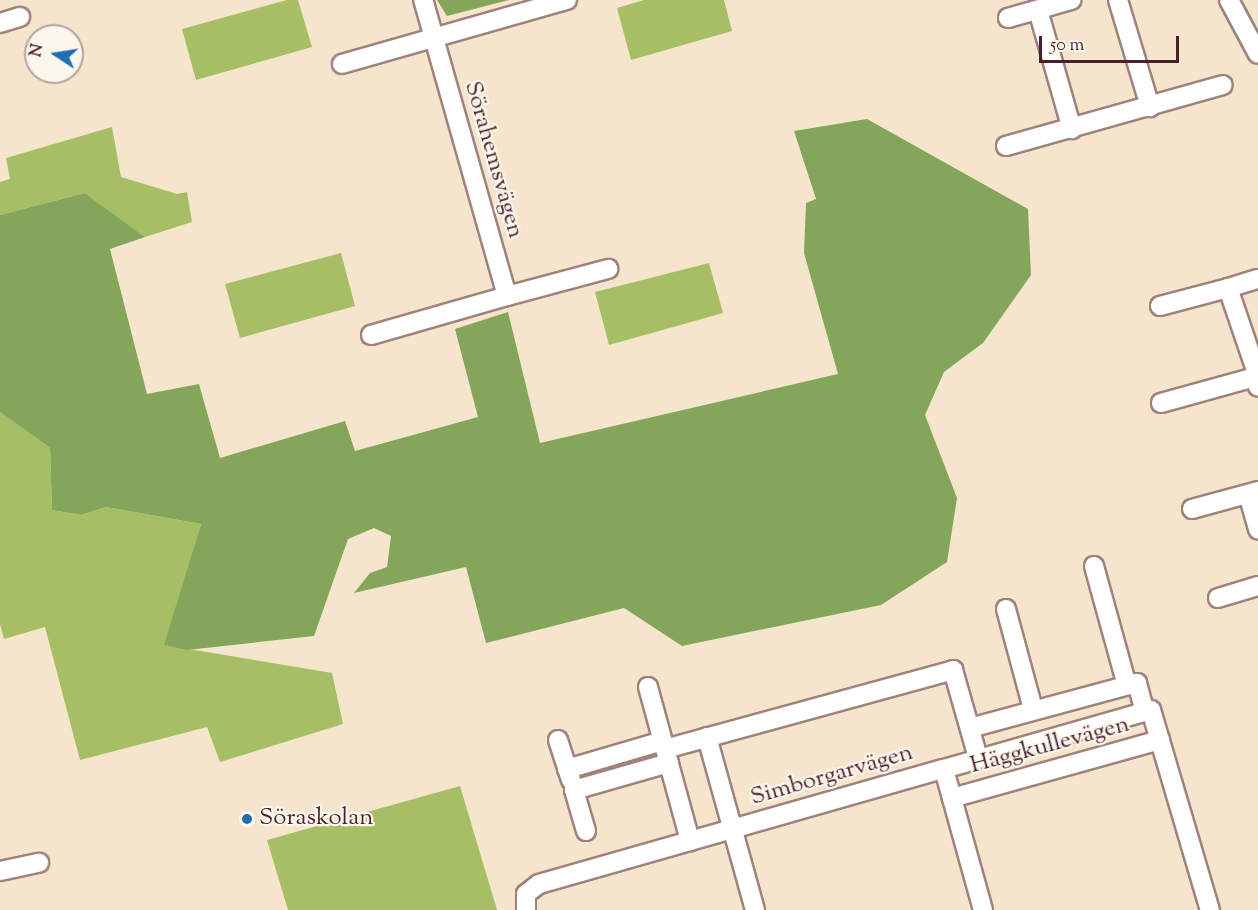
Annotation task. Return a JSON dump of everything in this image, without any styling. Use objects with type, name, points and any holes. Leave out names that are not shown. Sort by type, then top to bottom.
[{"type":"street","name":"Sörahemsvägen","points":[[423,0],[507,297]]},
{"type":"street","points":[[342,64],[567,0]]},
{"type":"street","points":[[1008,18],[1071,0]]},
{"type":"street","points":[[1118,0],[1150,106]]},
{"type":"street","points":[[1229,0],[1256,48]]},
{"type":"street","points":[[1038,10],[1072,129]]},
{"type":"street","points":[[0,23],[20,17]]},
{"type":"street","points":[[1006,146],[1223,85]]},
{"type":"street","points":[[370,335],[608,268]]},
{"type":"street","points":[[1160,306],[1258,279]]},
{"type":"street","points":[[1161,403],[1257,380],[1227,288]]},
{"type":"street","points":[[1192,509],[1253,492],[1258,530]]},
{"type":"street","name":"Häggkullevägen","points":[[1094,566],[1127,686]]},
{"type":"street","points":[[1218,598],[1258,586]]},
{"type":"street","name":"Häggkullevägen","points":[[1006,609],[1033,709]]},
{"type":"street","name":"Häggkullevägen","points":[[707,737],[953,670],[978,758]]},
{"type":"street","name":"Häggkullevägen","points":[[970,728],[1033,709],[1137,683],[1145,712]]},
{"type":"street","points":[[648,687],[690,841]]},
{"type":"street","name":"Häggkullevägen","points":[[983,910],[944,769],[1151,710],[1210,910]]},
{"type":"street","points":[[574,790],[665,751],[707,737]]},
{"type":"street","name":"Simborgarvägen","points":[[707,737],[755,910]]},
{"type":"street","points":[[558,740],[586,831]]},
{"type":"street","name":"Häggkullevägen","points":[[952,798],[1161,740]]},
{"type":"street","points":[[567,769],[665,751]]},
{"type":"street","name":"Simborgarvägen","points":[[526,910],[526,894],[539,884],[944,769]]},
{"type":"street","points":[[0,871],[39,862]]},
{"type":"green space","points":[[287,0],[298,0],[312,47],[196,80],[182,29]]},
{"type":"green space","points":[[437,0],[509,0],[447,16]]},
{"type":"green space","points":[[644,0],[724,0],[732,31],[631,60],[617,8]]},
{"type":"green space","points":[[867,119],[1028,209],[1031,275],[983,343],[944,372],[925,415],[957,498],[947,562],[881,605],[682,646],[624,608],[486,643],[466,567],[354,593],[370,573],[387,567],[391,536],[374,528],[348,539],[314,636],[187,650],[164,645],[201,524],[106,507],[81,515],[52,510],[50,448],[0,412],[0,215],[85,193],[145,237],[110,249],[147,394],[199,384],[220,458],[345,421],[355,451],[478,417],[455,329],[508,312],[540,443],[838,374],[804,253],[806,203],[816,199],[794,131]]},
{"type":"green space","points":[[112,127],[121,177],[177,194],[187,192],[192,222],[145,237],[85,193],[0,215],[0,182],[10,179],[6,158]]},
{"type":"green space","points":[[341,253],[355,306],[240,338],[225,284]]},
{"type":"green space","points":[[709,263],[723,313],[609,345],[595,292]]},
{"type":"green space","points":[[0,412],[50,448],[52,510],[81,515],[106,507],[201,524],[165,645],[332,673],[343,724],[220,762],[207,727],[80,760],[45,627],[4,639],[0,624]]},
{"type":"green space","points":[[460,786],[497,910],[288,910],[267,840]]},
{"type":"place","name":"Söraskolan","points":[[247,819]]}]
